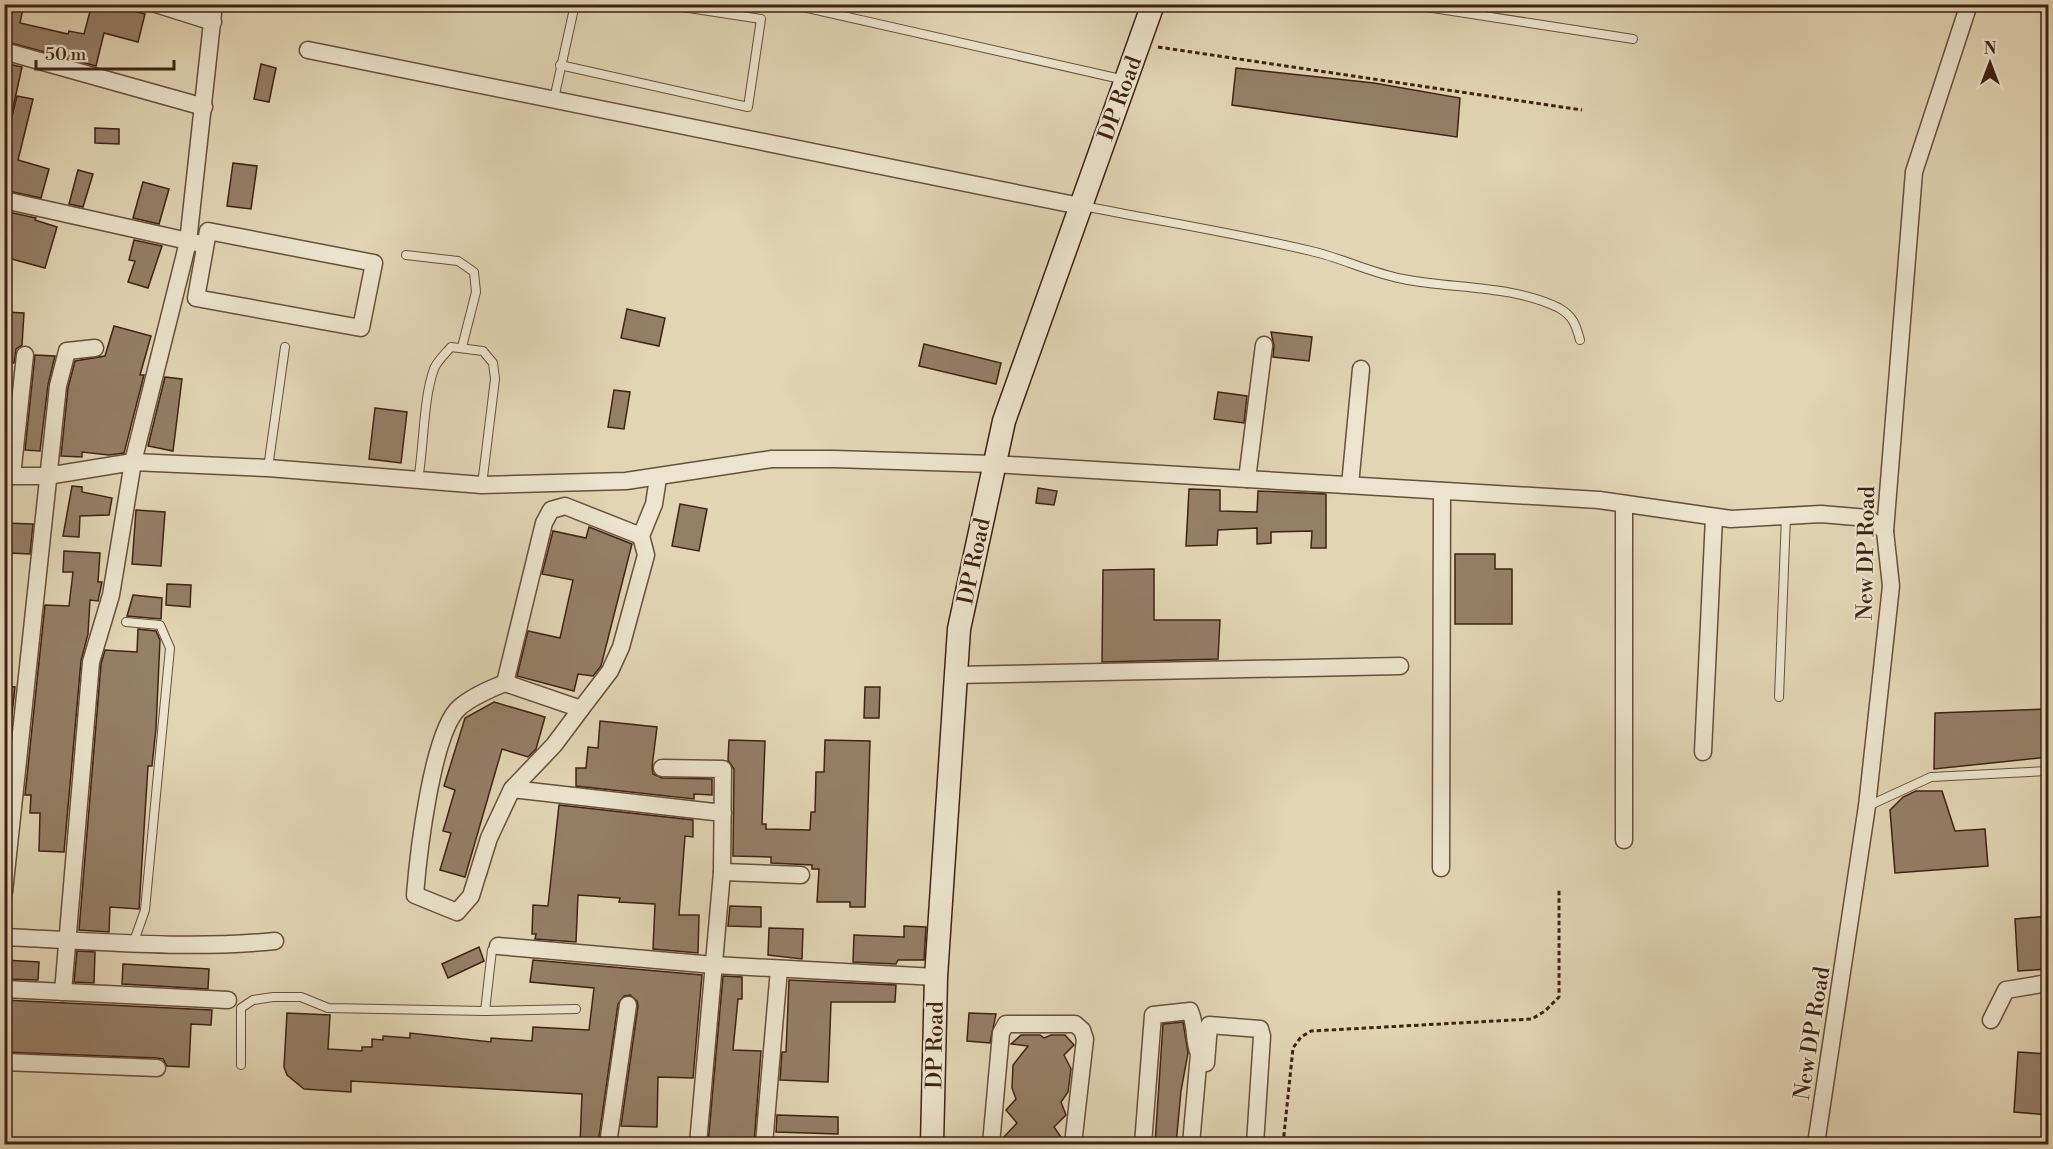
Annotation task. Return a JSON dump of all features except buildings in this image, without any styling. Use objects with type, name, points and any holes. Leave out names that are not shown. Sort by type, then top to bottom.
[{"type":"street","points":[[156,4],[213,22]]},
{"type":"street","points":[[63,992],[91,662],[111,595],[134,462],[188,242],[214,4]]},
{"type":"street","name":"DP Road","points":[[932,1144],[936,977],[959,629],[1004,421],[1027,351],[1153,4]]},
{"type":"street","name":"New DP Road","points":[[1816,1144],[1867,806],[1891,586],[1885,531],[1914,172],[1969,4]]},
{"type":"street","points":[[308,50],[1080,206]]},
{"type":"street","points":[[4,51],[204,107]]},
{"type":"street","points":[[4,200],[206,245]]},
{"type":"street","points":[[208,231],[374,263],[361,328],[196,298],[206,245],[208,231]]},
{"type":"street","points":[[1247,479],[1264,345]]},
{"type":"street","points":[[4,892],[58,386],[67,351],[95,348]]},
{"type":"street","points":[[26,355],[8,476],[47,476],[134,462],[268,468],[482,485],[658,478],[772,459],[993,464],[1624,504],[1731,519],[1821,514],[1868,518],[1885,531]]},
{"type":"street","points":[[1350,485],[1361,369]]},
{"type":"street","points":[[581,709],[505,683],[484,692],[458,708],[439,746],[418,845],[415,895],[457,912],[471,896],[489,838],[512,789],[554,745],[610,671],[621,646],[646,555],[641,536],[654,504],[658,478]]},
{"type":"street","points":[[1441,868],[1442,491]]},
{"type":"street","points":[[1623,840],[1624,504]]},
{"type":"street","points":[[505,683],[544,522],[551,510],[565,506],[641,536]]},
{"type":"street","points":[[1703,752],[1714,517]]},
{"type":"street","points":[[956,666],[1400,666]]},
{"type":"street","points":[[662,768],[723,769],[722,872],[698,1144]]},
{"type":"street","points":[[512,789],[723,813]]},
{"type":"street","points":[[722,872],[801,875]]},
{"type":"street","points":[[4,938],[225,946],[275,941]]},
{"type":"street","points":[[498,946],[714,965],[936,977]]},
{"type":"street","points":[[764,1144],[779,969]]},
{"type":"street","points":[[1991,1020],[2006,990],[2049,983]]},
{"type":"street","points":[[4,989],[228,1000]]},
{"type":"street","points":[[608,1144],[628,1005]]},
{"type":"street","points":[[1143,1144],[1153,1015],[1190,1011],[1197,1027],[1196,1044],[1199,1054],[1191,1144]]},
{"type":"street","points":[[991,1144],[1001,1033],[1006,1024],[1019,1023],[1075,1024],[1082,1030],[1085,1039],[1073,1144]]},
{"type":"street","points":[[1199,1144],[1209,1025],[1260,1029],[1262,1036],[1255,1144]]},
{"type":"street","points":[[4,1062],[158,1068]]},
{"type":"lane","points":[[554,99],[574,4]]},
{"type":"lane","points":[[560,65],[748,107],[761,19],[663,4]]},
{"type":"lane","points":[[790,4],[1126,80]]},
{"type":"lane","points":[[1407,4],[1634,39]]},
{"type":"lane","points":[[1080,206],[1313,251],[1386,276],[1448,287],[1498,290],[1556,307],[1569,314],[1575,323],[1580,340]]},
{"type":"lane","points":[[406,255],[458,261],[474,272],[476,292],[462,347]]},
{"type":"lane","points":[[268,468],[285,347]]},
{"type":"lane","points":[[418,480],[426,407],[434,368],[451,347],[462,347],[483,351],[493,363],[495,380],[482,485]]},
{"type":"lane","points":[[1779,697],[1786,516]]},
{"type":"lane","points":[[126,622],[160,625],[170,648],[145,910],[133,944]]},
{"type":"lane","points":[[1867,806],[1931,777],[2049,771]]},
{"type":"lane","points":[[485,1011],[492,950],[498,946]]},
{"type":"lane","points":[[241,1065],[241,1008],[253,1000],[301,997],[328,1008],[576,1010]]},
{"type":"path","points":[[1139,44],[1582,110]]},
{"type":"path","points":[[1282,1144],[1293,1048],[1301,1037],[1311,1031],[1532,1019],[1545,1011],[1559,998],[1559,888]]}]
